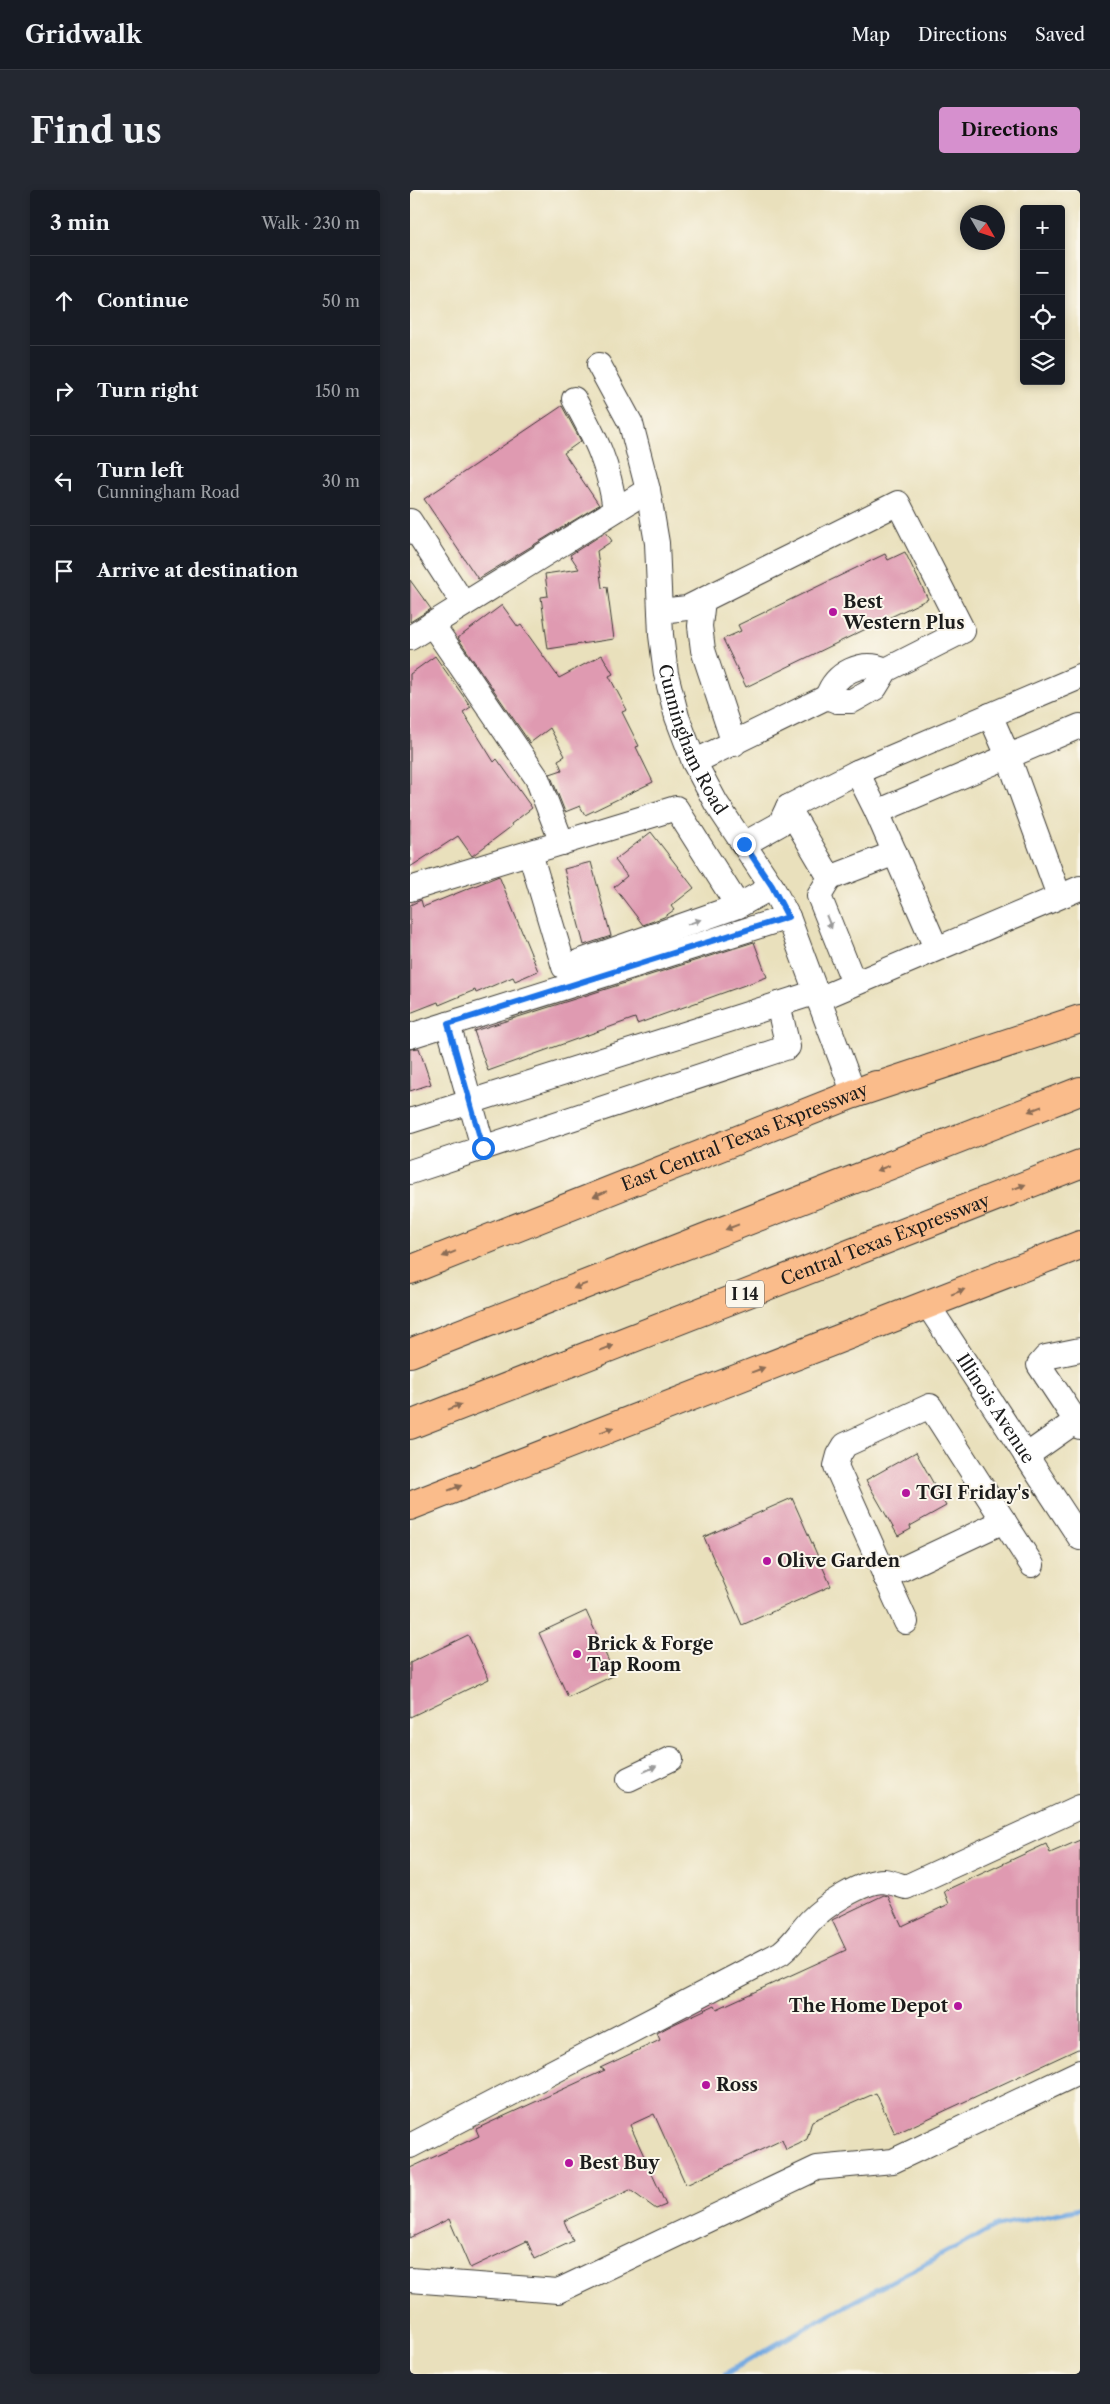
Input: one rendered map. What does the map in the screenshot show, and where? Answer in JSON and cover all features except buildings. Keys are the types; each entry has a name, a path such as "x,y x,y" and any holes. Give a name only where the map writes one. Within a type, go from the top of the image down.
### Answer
{"main road":[{"name":"East Central Texas Expressway","path":"410,1270 1080,1005"},
{"path":"854,1094 1080,1019"},
{"path":"410,1353 1080,1091"},
{"name":"Central Texas Expressway","path":"410,1425 1080,1164"},
{"path":"410,1506 1080,1245"}],"street":[{"name":"Cunningham Road","path":"599,365 631,424 648,490 657,543 660,611 666,674 677,717 694,762 716,803 772,886 788,917 854,1094"},
{"path":"574,399 603,454 610,478 615,510"},
{"path":"410,638 463,603 648,490"},
{"path":"660,611 687,608 898,503 963,631 886,670 877,666 862,665 839,677 831,685 827,697 694,762"},
{"path":"410,521 463,603"},
{"path":"703,600 700,626 703,650 734,744"},
{"path":"432,624 537,778 562,843"},
{"path":"744,844 780,824 788,807 856,772 1080,678"},
{"path":"410,1121 778,1004 818,995 854,983 1069,892 990,715"},
{"path":"877,812 1080,726"},
{"path":"856,772 877,812 936,948"},
{"path":"788,807 830,878"},
{"path":"410,890 676,808 738,906"},
{"path":"530,853 564,967 738,906 772,886"},
{"path":"854,983 819,896 830,878 895,853"},
{"path":"410,1036 788,917"},
{"path":"410,1172 788,1047 778,1004"},
{"path":"448,1024 483,1148"},
{"name":"Illinois Avenue","path":"927,1304 1080,1538"},
{"path":"1026,1456 1079,1422 1039,1365 1046,1357 1080,1350"},
{"path":"906,1622 836,1466 839,1455 845,1445 930,1406 1032,1565"},
{"path":"885,1577 1004,1521"},
{"path":"629,1779 671,1759"},
{"path":"410,2146 781,1953 795,1942 808,1923 822,1909 868,1884 884,1881 906,1887 1080,1807"},
{"path":"410,2280 558,2291 817,2168 893,2161 1080,2072"}],"waterway":[{"path":"725,2374 817,2321 996,2226 1080,2209"}],"place":[{"name":"Best Western Plus","path":"833,612"},
{"name":"TGI Friday's","path":"906,1493"},
{"name":"Olive Garden","path":"767,1561"},
{"name":"Brick & Forge Tap Room","path":"577,1654"},
{"name":"The Home Depot","path":"958,2006"},
{"name":"Ross","path":"706,2085"},
{"name":"Best Buy","path":"569,2163"}],"route":[{"path":"483,1148 448,1024 788,917 772,886 744,844"}]}
